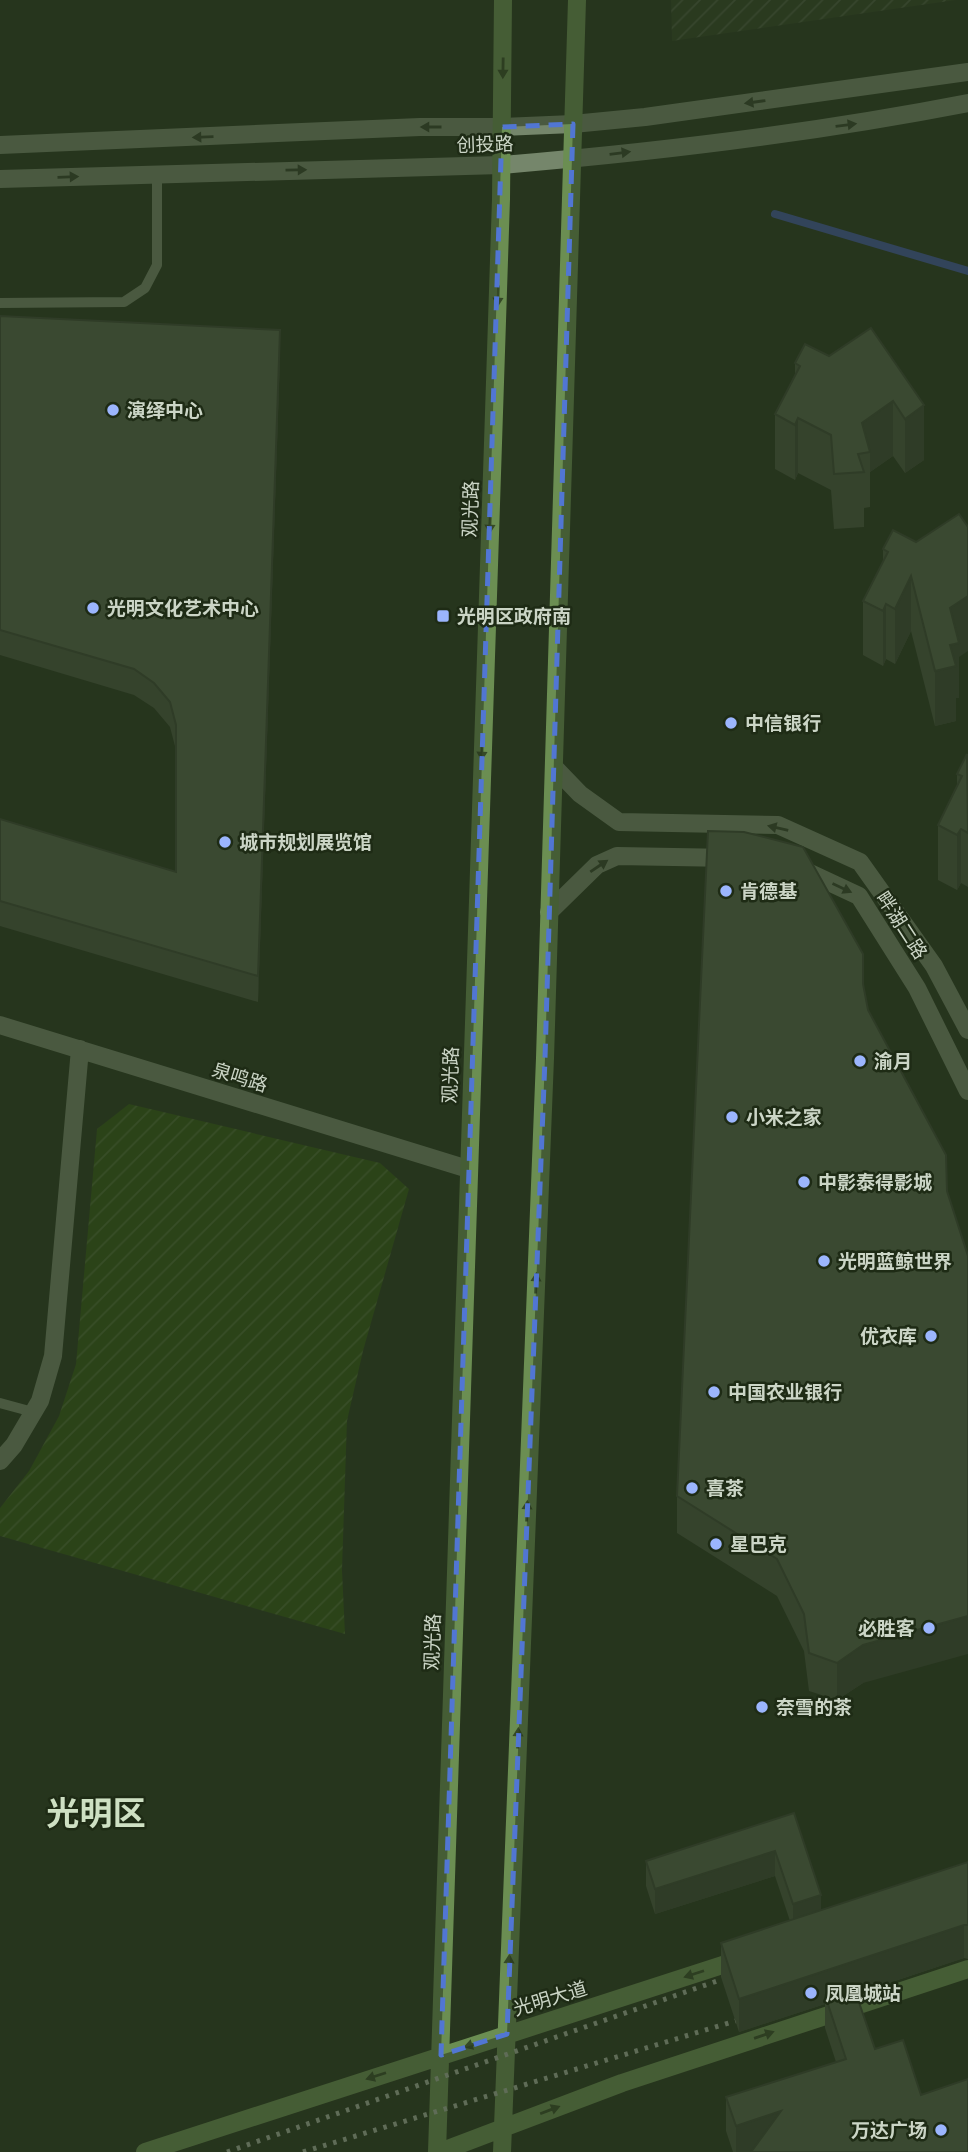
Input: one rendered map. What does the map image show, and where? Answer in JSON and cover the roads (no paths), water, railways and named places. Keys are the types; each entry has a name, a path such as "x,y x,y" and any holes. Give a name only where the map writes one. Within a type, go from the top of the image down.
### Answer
{"main road":[{"name":"观光路","path":"439,2152 501,165 503,0"},
{"path":"502,2152 549,912 577,0"},
{"name":"光明大道","path":"145,2152 756,1954"},
{"path":"439,2152 622,2083 968,1969"}],"street":[{"name":"创投路","path":"0,145 420,127 573,124 645,117 968,72"},
{"name":"创投路","path":"0,179 501,165 572,159 873,121 968,103"},
{"name":"畔湖二路","path":"554,767 580,794 618,822 778,825 860,862 934,966 968,1030"},
{"path":"549,912 597,865 617,856 750,858"},
{"name":"畔湖二路","path":"788,864 859,896 917,988 968,1091"},
{"name":"泉鸣路","path":"0,1025 468,1169"},
{"path":"0,1461 13,1446 40,1401 53,1356 80,1049"}],"lane":[{"path":"0,303 124,302 145,288 157,265 158,173"},
{"path":"0,1403 33,1412"}],"waterway":[{"path":"775,214 968,271"}],"railway":[{"path":"227,2152 740,1973"},
{"path":"303,2152 755,2015"}],"place":[{"name":"演绎中心","path":"113,410"},
{"name":"光明文化艺术中心","path":"93,608"},
{"name":"光明区政府南","path":"443,616"},
{"name":"中信银行","path":"731,723"},
{"name":"城市规划展览馆","path":"225,842"},
{"name":"肯德基","path":"726,891"},
{"name":"渝月","path":"860,1061"},
{"name":"小米之家","path":"732,1117"},
{"name":"中影泰得影城","path":"804,1182"},
{"name":"光明蓝鲸世界","path":"824,1261"},
{"name":"优衣库","path":"931,1336"},
{"name":"中国农业银行","path":"714,1392"},
{"name":"喜茶","path":"692,1488"},
{"name":"星巴克","path":"716,1544"},
{"name":"必胜客","path":"929,1628"},
{"name":"奈雪的茶","path":"762,1707"},
{"name":"凤凰城站","path":"811,1993"},
{"name":"万达广场","path":"941,2130"}],"district":[{"name":"光明区","path":"96,1813"}]}
